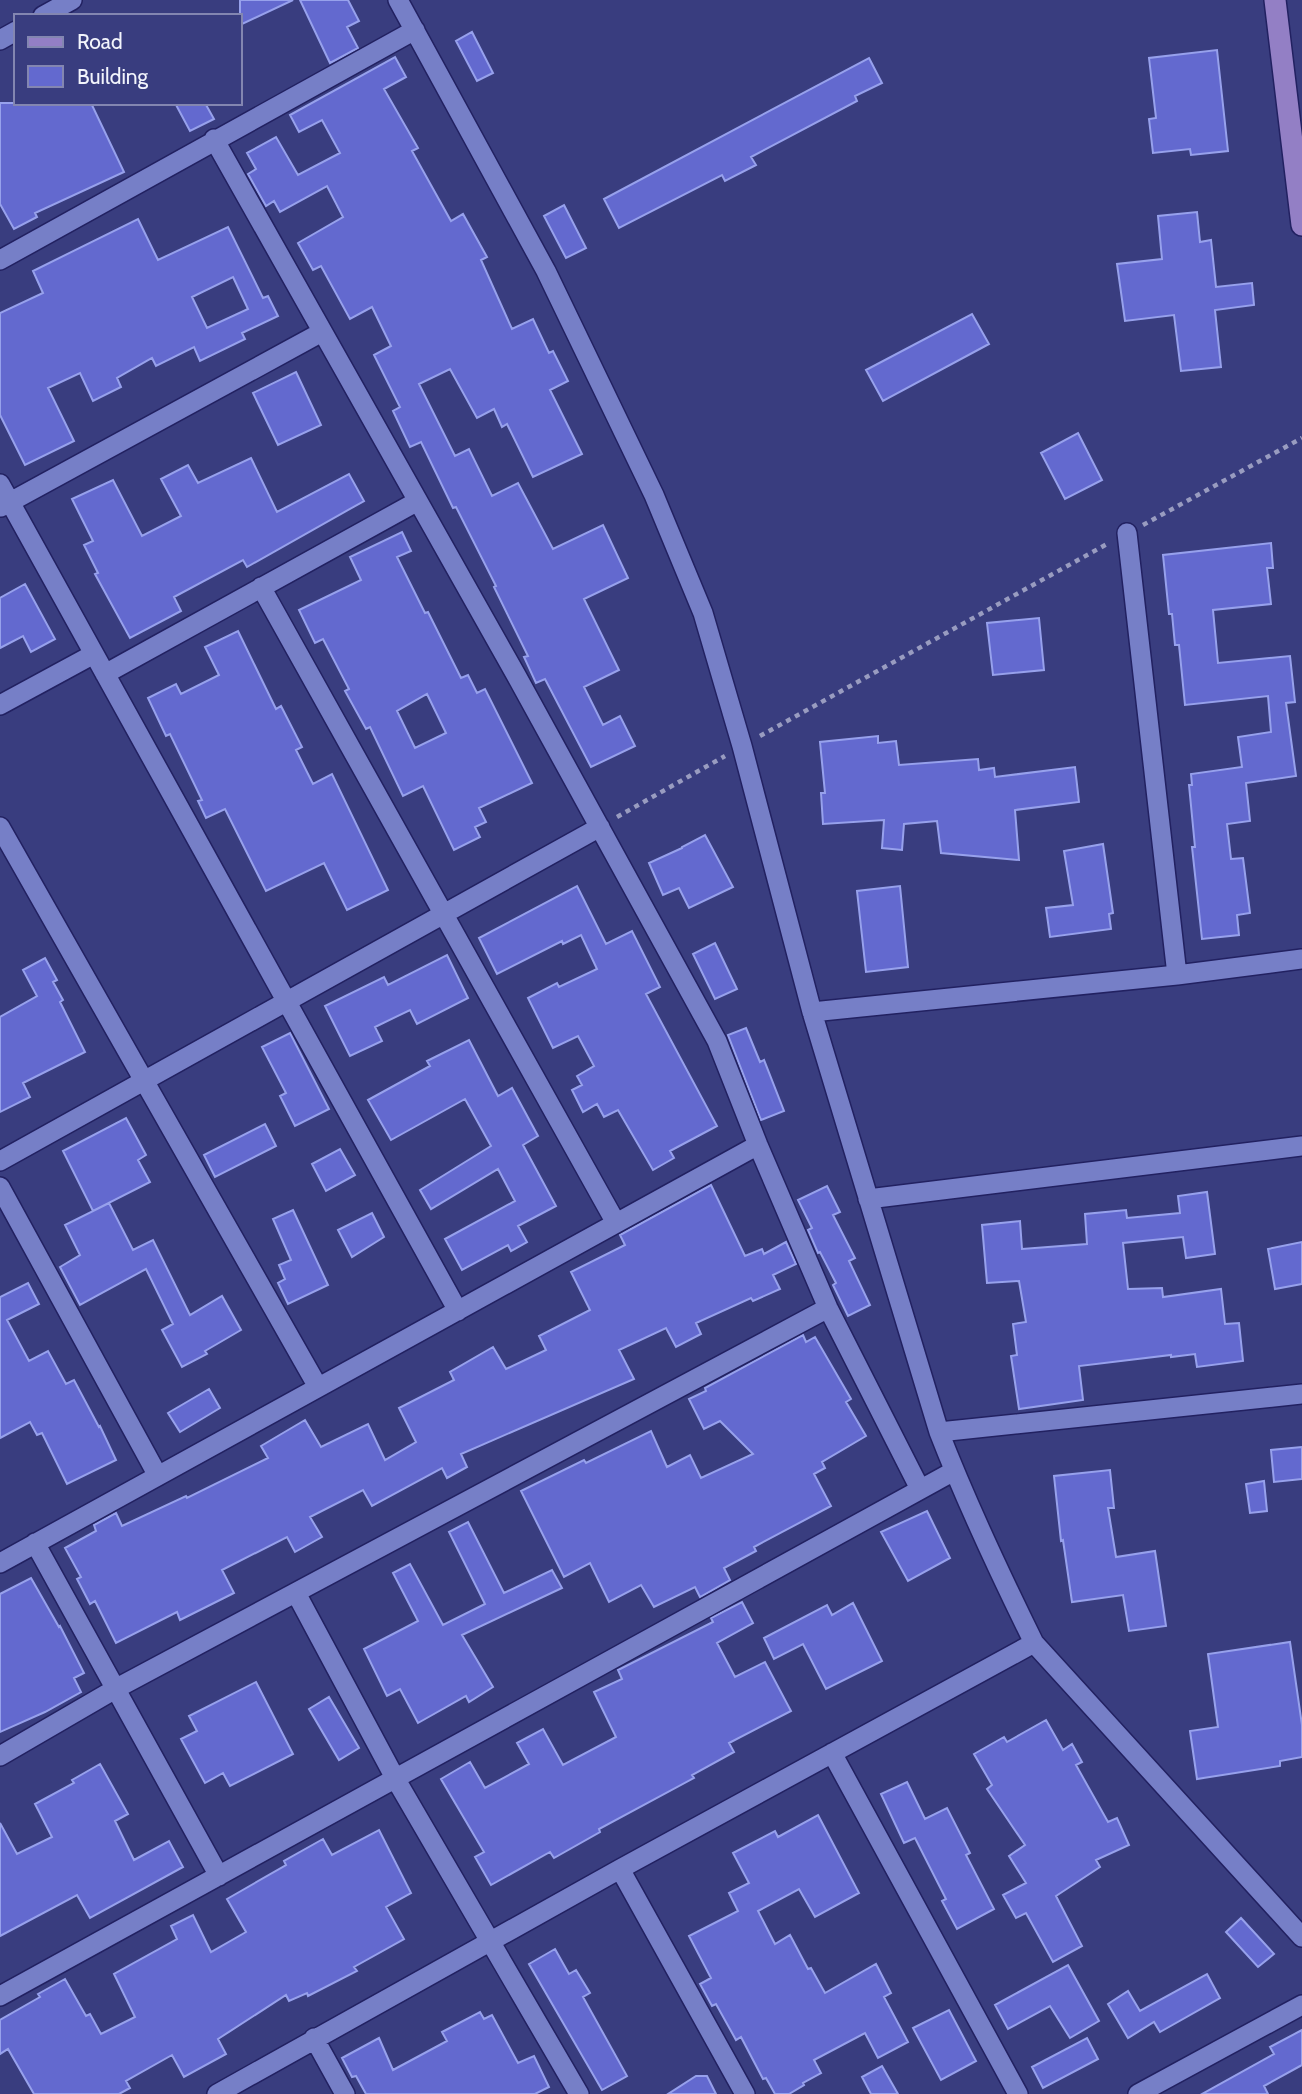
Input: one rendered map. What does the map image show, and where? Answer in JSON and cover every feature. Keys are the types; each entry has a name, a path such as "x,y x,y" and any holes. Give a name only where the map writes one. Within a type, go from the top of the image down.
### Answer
{"main road":[{"path":"1276,0 1302,225"}],"street":[{"path":"47,14 72,0"},
{"path":"398,0 546,271 654,495 703,613 742,746 812,1012 939,1432 954,1471 1034,1643 1302,1937"},
{"path":"0,260 415,30"},
{"path":"214,139 717,1041 828,1308 920,1489"},
{"path":"5,505 323,332"},
{"path":"0,484 5,505 94,654 458,1311"},
{"path":"105,674 418,501"},
{"path":"1126,533 1177,975"},
{"path":"261,587 616,1223"},
{"path":"0,705 94,654"},
{"path":"0,827 318,1387"},
{"path":"0,1161 600,827"},
{"path":"812,1012 1177,975 1302,959"},
{"path":"2,1558 35,1544 758,1145"},
{"path":"868,1199 1302,1146"},
{"path":"0,1187 158,1476"},
{"path":"0,1756 117,1688 828,1308"},
{"path":"939,1432 1302,1394"},
{"path":"0,1996 954,1471"},
{"path":"35,1544 219,1876"},
{"path":"296,1593 395,1778 579,2094"},
{"path":"216,2094 1034,1643"},
{"path":"832,1753 1018,2094"},
{"path":"620,1869 746,2094"},
{"path":"1138,2094 1302,2005"},
{"path":"314,2038 345,2094"}],"path":[{"path":"600,827 1126,533 1302,438"}],"building":[{"path":"240,0 293,0 242,24"},
{"path":"300,0 348,0 359,21 347,27 358,48 330,63"},
{"path":"472,32 493,73 477,81 456,41"},
{"path":"1217,50 1228,151 1191,155 1190,149 1153,153 1149,119 1156,118 1149,58"},
{"path":"395,57 406,77 384,89 418,148 412,151 451,221 463,214 487,257 481,260 512,329 533,319 549,353 553,351 568,381 550,390 582,454 533,477 507,424 502,427 494,409 477,418 450,369 419,384 455,456 469,449 492,496 518,483 553,549 603,525 628,578 584,599 619,670 584,687 603,725 620,716 635,746 591,767 545,679 536,683 524,657 528,656 494,587 496,586 456,507 453,508 421,442 410,447 393,411 400,407 374,355 391,346 372,307 350,319 321,266 313,270 298,243 343,217 327,186 280,212 274,201 266,206 248,174 256,169 247,153 276,137 298,175 340,153 322,120 299,132 290,115"},
{"path":"869,58 882,83 855,96 857,101 751,157 756,165 725,181 722,175 619,228 604,199"},
{"path":"0,103 92,105 124,172 35,213 37,217 14,229 0,204"},
{"path":"176,105 206,105 214,119 190,131"},
{"path":"564,205 586,248 566,258 544,216"},
{"path":"1197,212 1200,242 1211,240 1216,287 1252,283 1254,305 1215,310 1221,367 1181,371 1174,315 1125,321 1117,264 1162,259 1158,216"},
{"path":"138,219 158,260 228,227 263,298 268,296 278,316 242,333 245,339 200,361 194,347 156,366 152,358 117,378 121,387 93,401 80,373 48,388 74,441 25,465 0,415 0,313 43,293 33,271","holes":["233,277 248,309 207,328 192,297"]},
{"path":"972,314 989,344 883,401 866,370"},
{"path":"296,372 321,425 278,445 253,393"},
{"path":"1078,433 1102,480 1065,499 1041,453"},
{"path":"251,458 277,512 349,474 364,501 247,567 243,560 174,597 181,611 130,638 95,574 98,573 84,545 93,541 72,499 113,480 142,536 181,516 161,479 188,465 198,483"},
{"path":"402,532 411,551 397,557 425,613 428,612 461,678 468,675 477,693 485,689 532,783 479,808 486,822 475,827 480,837 454,850 423,786 403,796 370,727 366,729 345,691 349,689 323,639 315,643 299,610 361,580 350,557","holes":["427,694 446,733 415,748 397,711"]},
{"path":"1271,543 1273,568 1267,568 1271,604 1213,610 1218,663 1290,656 1295,702 1286,703 1296,776 1246,783 1250,821 1227,824 1231,859 1243,858 1250,913 1237,915 1239,935 1202,939 1192,847 1195,847 1189,785 1192,785 1191,774 1242,767 1238,737 1271,732 1268,696 1185,705 1179,645 1175,645 1172,614 1169,614 1163,555"},
{"path":"25,584 55,639 31,652 23,636 0,648 0,598"},
{"path":"1039,618 1044,670 993,675 987,623"},
{"path":"238,631 276,709 281,706 302,747 296,750 313,784 332,774 388,890 347,910 324,863 266,891 225,809 206,818 198,801 202,800 170,734 166,736 148,698 176,684 181,694 219,675 205,647"},
{"path":"878,736 878,743 896,741 899,765 978,759 979,770 994,768 995,777 1075,767 1079,802 1015,810 1019,860 941,853 937,821 904,824 902,850 882,848 884,820 823,824 821,793 825,793 820,742"},
{"path":"705,835 733,887 689,908 679,888 663,895 649,863"},
{"path":"1103,844 1113,913 1109,914 1111,929 1050,937 1046,908 1073,905 1064,851"},
{"path":"577,886 606,944 632,931 660,987 646,994 717,1126 670,1151 674,1158 653,1170 618,1110 604,1117 597,1104 583,1112 572,1090 582,1085 577,1076 594,1066 578,1036 553,1048 528,998 557,983 559,987 597,969 581,935 563,944 562,941 497,974 479,938"},
{"path":"900,886 908,967 866,972 857,891"},
{"path":"715,943 737,989 715,999 693,954"},
{"path":"447,955 468,998 417,1024 410,1010 375,1027 382,1041 350,1056 325,1006 384,977 388,985"},
{"path":"45,958 57,980 53,982 63,1000 60,1002 85,1052 23,1083 30,1097 0,1112 0,1017 37,996 23,970"},
{"path":"746,1028 760,1062 764,1060 784,1111 761,1120 728,1035"},
{"path":"290,1033 329,1109 295,1126 280,1096 286,1093 262,1047"},
{"path":"469,1040 498,1096 512,1088 538,1136 523,1145 556,1206 518,1226 527,1242 511,1251 508,1245 462,1270 445,1239 515,1201 498,1169 431,1209 420,1190 491,1146 465,1099 391,1140 368,1100 430,1066 427,1061"},
{"path":"126,1118 146,1155 138,1160 150,1182 93,1211 63,1151"},
{"path":"265,1124 276,1146 215,1177 204,1155"},
{"path":"340,1149 355,1175 326,1191 312,1164"},
{"path":"711,1185 745,1256 762,1249 764,1254 786,1242 796,1264 773,1275 780,1289 753,1301 751,1298 696,1323 701,1334 676,1347 666,1328 619,1350 634,1379 461,1454 467,1467 447,1478 442,1468 372,1506 363,1490 310,1517 322,1537 295,1552 287,1537 222,1570 234,1593 180,1620 177,1612 116,1643 95,1601 90,1604 77,1579 81,1577 65,1548 96,1531 94,1525 116,1513 122,1526 268,1458 261,1446 305,1420 321,1447 368,1424 385,1460 416,1442 399,1408 454,1380 450,1372 493,1347 506,1369 546,1350 539,1336 590,1310 571,1272 625,1245 620,1235"},
{"path":"827,1186 840,1212 833,1215 855,1258 849,1261 870,1305 848,1316 833,1285 836,1283 808,1230 812,1228 798,1200"},
{"path":"1207,1192 1215,1254 1186,1258 1183,1237 1123,1243 1128,1289 1162,1288 1163,1297 1221,1289 1225,1324 1239,1323 1243,1361 1197,1367 1195,1354 1079,1366 1083,1400 1019,1409 1011,1356 1017,1355 1013,1324 1026,1322 1019,1281 987,1283 982,1225 1020,1221 1022,1249 1087,1244 1085,1214 1126,1210 1127,1218 1180,1213 1178,1196"},
{"path":"109,1203 133,1250 153,1240 190,1315 222,1296 241,1330 205,1351 207,1354 182,1367 162,1330 173,1324 146,1269 80,1305 60,1267 80,1255 65,1225"},
{"path":"293,1210 328,1285 288,1304 278,1283 285,1279 279,1265 291,1260 273,1219"},
{"path":"372,1213 384,1237 352,1257 338,1230"},
{"path":"1302,1242 1302,1284 1275,1289 1268,1249"},
{"path":"28,1283 39,1304 7,1320 29,1361 48,1351 66,1384 74,1380 116,1460 67,1484 42,1433 37,1435 30,1422 0,1438 0,1297"},
{"path":"803,1335 806,1342 815,1337 851,1399 846,1402 866,1436 822,1462 825,1468 814,1474 831,1506 754,1547 756,1551 724,1568 730,1580 700,1597 695,1587 654,1607 641,1585 609,1602 590,1563 564,1577 521,1491 651,1431 667,1467 690,1455 701,1478 753,1454 720,1421 704,1429 689,1399"},
{"path":"209,1389 220,1408 180,1432 168,1413"},
{"path":"1302,1447 1302,1479 1274,1482 1271,1450"},
{"path":"1110,1470 1114,1508 1108,1508 1116,1557 1155,1551 1166,1626 1129,1631 1123,1595 1072,1602 1063,1540 1061,1541 1054,1476"},
{"path":"1264,1481 1267,1511 1250,1513 1246,1484"},
{"path":"927,1511 950,1558 908,1581 881,1532"},
{"path":"468,1522 504,1593 552,1570 562,1588 462,1635 493,1687 469,1702 466,1696 418,1723 400,1689 387,1696 364,1649 418,1621 393,1573 410,1564 443,1625 485,1604 449,1532"},
{"path":"31,1578 84,1673 74,1678 81,1692 0,1732 0,1594"},
{"path":"742,1602 753,1623 717,1643 735,1677 765,1662 791,1711 729,1743 734,1752 692,1775 694,1778 599,1829 600,1832 554,1858 550,1852 491,1885 475,1857 484,1852 441,1779 470,1762 485,1788 529,1764 517,1743 543,1729 563,1765 616,1737 594,1692 622,1679 618,1670 713,1622 711,1618"},
{"path":"853,1603 882,1661 826,1689 803,1644 774,1659 764,1638 827,1605 832,1615"},
{"path":"1290,1642 1302,1725 1302,1757 1280,1761 1280,1766 1197,1779 1190,1731 1218,1727 1208,1654"},
{"path":"256,1682 293,1754 230,1786 223,1773 205,1783 181,1739 197,1731 189,1716"},
{"path":"329,1697 359,1748 339,1760 309,1709"},
{"path":"1046,1720 1063,1750 1072,1744 1082,1762 1076,1765 1108,1822 1117,1818 1129,1845 1096,1860 1100,1867 1056,1896 1082,1946 1053,1962 1026,1913 1016,1918 1003,1895 1026,1883 1009,1856 1025,1845 987,1789 992,1785 974,1754 1004,1737 1007,1742"},
{"path":"100,1764 128,1814 115,1821 134,1860 169,1841 183,1867 90,1918 77,1895 0,1936 0,1823 17,1854 52,1837 35,1804 74,1783 72,1780"},
{"path":"907,1782 925,1819 947,1808 970,1853 966,1855 994,1909 957,1929 942,1901 946,1899 915,1838 904,1843 881,1794"},
{"path":"818,1815 859,1893 815,1917 799,1889 758,1911 775,1944 790,1935 808,1969 811,1968 825,1993 876,1964 891,1993 884,1997 908,2042 878,2058 865,2033 814,2060 821,2073 803,2083 804,2085 789,2094 775,2094 766,2078 763,2079 741,2037 736,2040 716,2004 712,2006 700,1984 711,1978 689,1936 738,1911 729,1893 749,1883 733,1853 775,1831 778,1837"},
{"path":"379,1830 411,1893 386,1907 404,1939 354,1967 357,1971 308,1996 307,1993 289,2001 286,1995 218,2039 226,2054 184,2077 172,2055 126,2081 130,2088 119,2094 34,2094 8,2049 0,2054 0,2020 65,1979 86,2016 90,2014 101,2034 135,2017 114,1974 177,1939 171,1926 193,1915 211,1952 246,1932 227,1899 286,1865 284,1861 323,1839 332,1855"},
{"path":"1241,1918 1274,1954 1258,1967 1226,1932"},
{"path":"555,1949 569,1974 576,1970 590,1993 583,1997 627,2076 602,2090 529,1964"},
{"path":"1068,1965 1099,2021 1070,2038 1050,2006 1008,2029 995,2005"},
{"path":"1207,1974 1220,1998 1160,2032 1154,2022 1128,2038 1108,2004 1128,1991 1140,2011"},
{"path":"949,2010 976,2061 941,2080 913,2028"},
{"path":"480,2012 484,2019 492,2015 518,2063 534,2056 549,2087 535,2094 366,2094 356,2076 352,2077 342,2058 379,2038 393,2070 447,2041 442,2032"},
{"path":"1302,2030 1302,2065 1264,2086 1268,2094 1202,2094 1274,2054 1270,2047"},
{"path":"1087,2038 1098,2059 1043,2088 1032,2067"},
{"path":"882,2066 898,2094 871,2094 862,2077"},
{"path":"696,2076 707,2076 716,2094 668,2094"}]}
